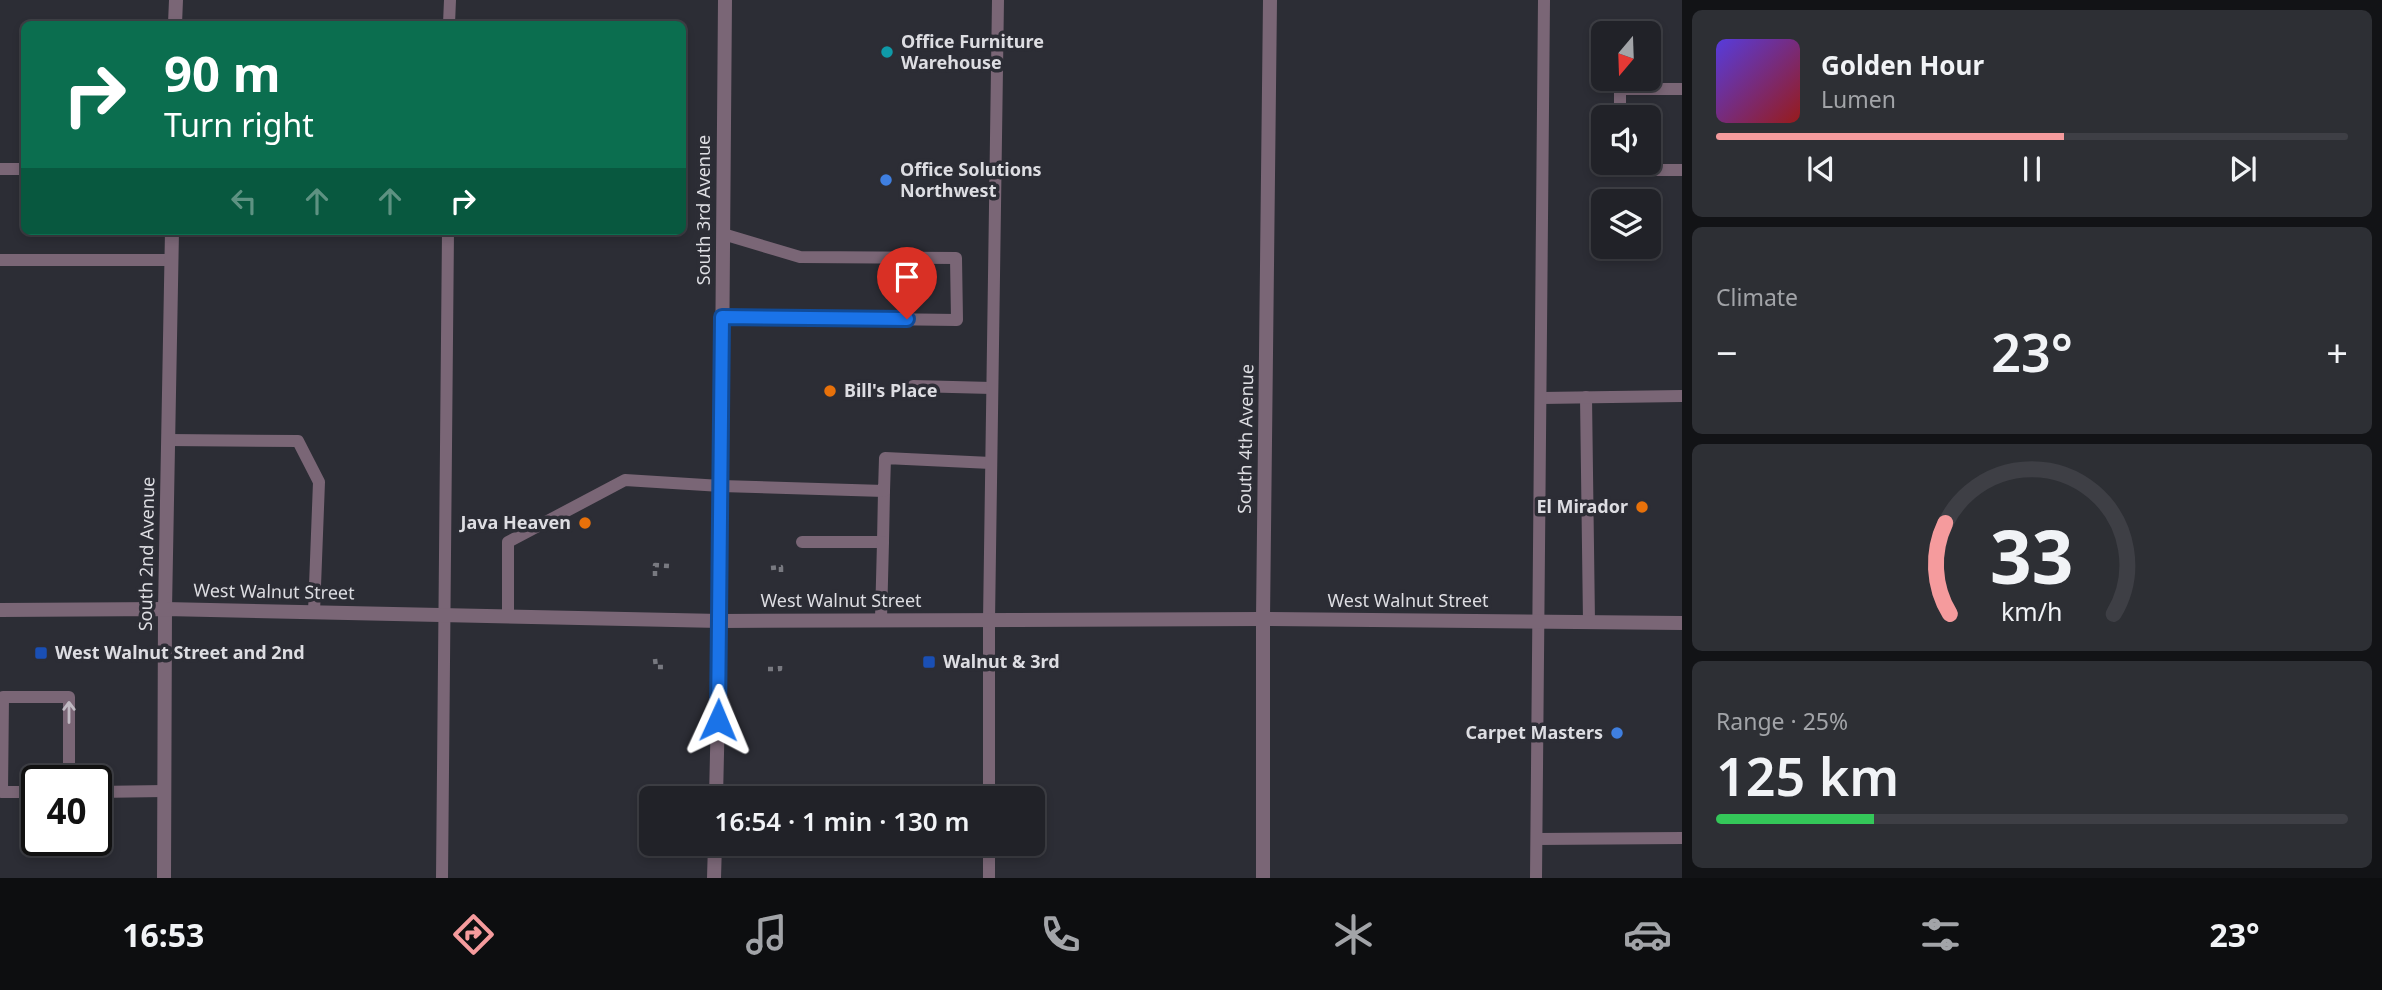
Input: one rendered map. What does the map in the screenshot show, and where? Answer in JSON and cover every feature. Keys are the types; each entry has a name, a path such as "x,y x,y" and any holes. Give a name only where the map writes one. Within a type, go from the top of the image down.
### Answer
{"street":[{"path":"175,21 176,0"},
{"name":"South 3rd Avenue","path":"716,786 720,621 724,0"},
{"name":"South 4th Avenue","path":"1263,878 1270,0"},
{"name":"South 2nd Avenue","path":"164,878 165,609 172,235"},
{"name":"West Walnut Street","path":"0,610 165,609 720,621 1263,619 1682,623"},
{"path":"714,878 715,856"}],"lane":[{"path":"450,0 450,21"},
{"path":"989,786 998,0"},
{"path":"1536,878 1544,0"},
{"path":"1620,105 1620,89 1682,89"},
{"path":"0,169 21,169"},
{"path":"1661,170 1682,170"},
{"path":"722,317 957,320 956,258 800,257 723,234"},
{"path":"442,878 448,235"},
{"path":"0,260 171,260"},
{"path":"913,386 992,388"},
{"path":"1541,398 1682,396"},
{"path":"1586,397 1589,622"},
{"path":"168,440 298,441 319,482 314,612"},
{"path":"881,620 885,458 991,463"},
{"path":"508,617 508,542 625,480 884,491"},
{"path":"802,541 883,542"},
{"path":"21,792 2,792 3,697 69,697 69,765"},
{"path":"112,792 164,791"},
{"path":"1537,839 1682,838"},
{"path":"989,856 989,878"}],"path":[{"path":"655,576 654,565 669,566"},
{"path":"771,568 781,567 781,576"},
{"path":"655,659 656,667 667,667"},
{"path":"768,669 780,669 780,662"}],"place":[{"name":"Office Furniture Warehouse","path":"887,52"},
{"name":"Office Solutions Northwest","path":"886,180"},
{"name":"Bill's Place","path":"830,391"},
{"name":"El Mirador","path":"1642,507"},
{"name":"Java Heaven","path":"585,523"},
{"name":"West Walnut Street and 2nd","path":"41,653"},
{"name":"Walnut & 3rd","path":"929,662"},
{"name":"Carpet Masters","path":"1617,733"}],"route":[{"path":"718,720 722,317 907,319"}]}
